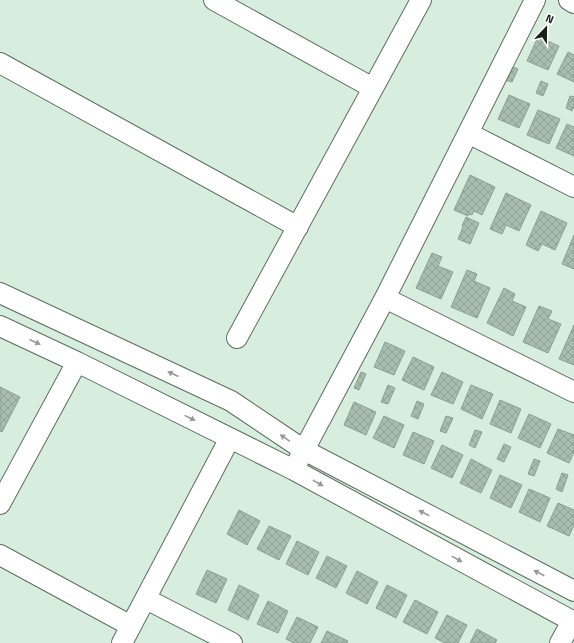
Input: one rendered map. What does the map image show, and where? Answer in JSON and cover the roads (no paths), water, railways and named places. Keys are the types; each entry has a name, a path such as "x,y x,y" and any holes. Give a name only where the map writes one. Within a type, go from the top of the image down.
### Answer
{"street":[{"path":"214,0 373,88"},
{"path":"237,338 421,0"},
{"path":"294,470 385,298 534,0"},
{"path":"569,0 574,3"},
{"path":"0,63 298,227"},
{"path":"468,134 574,187"},
{"path":"0,293 231,401 304,450 574,591"},
{"path":"385,298 574,392"},
{"path":"0,326 77,362 294,470 573,622 560,643"},
{"path":"0,504 77,362"},
{"path":"0,555 127,635 230,438"},
{"path":"146,599 232,643"}]}
